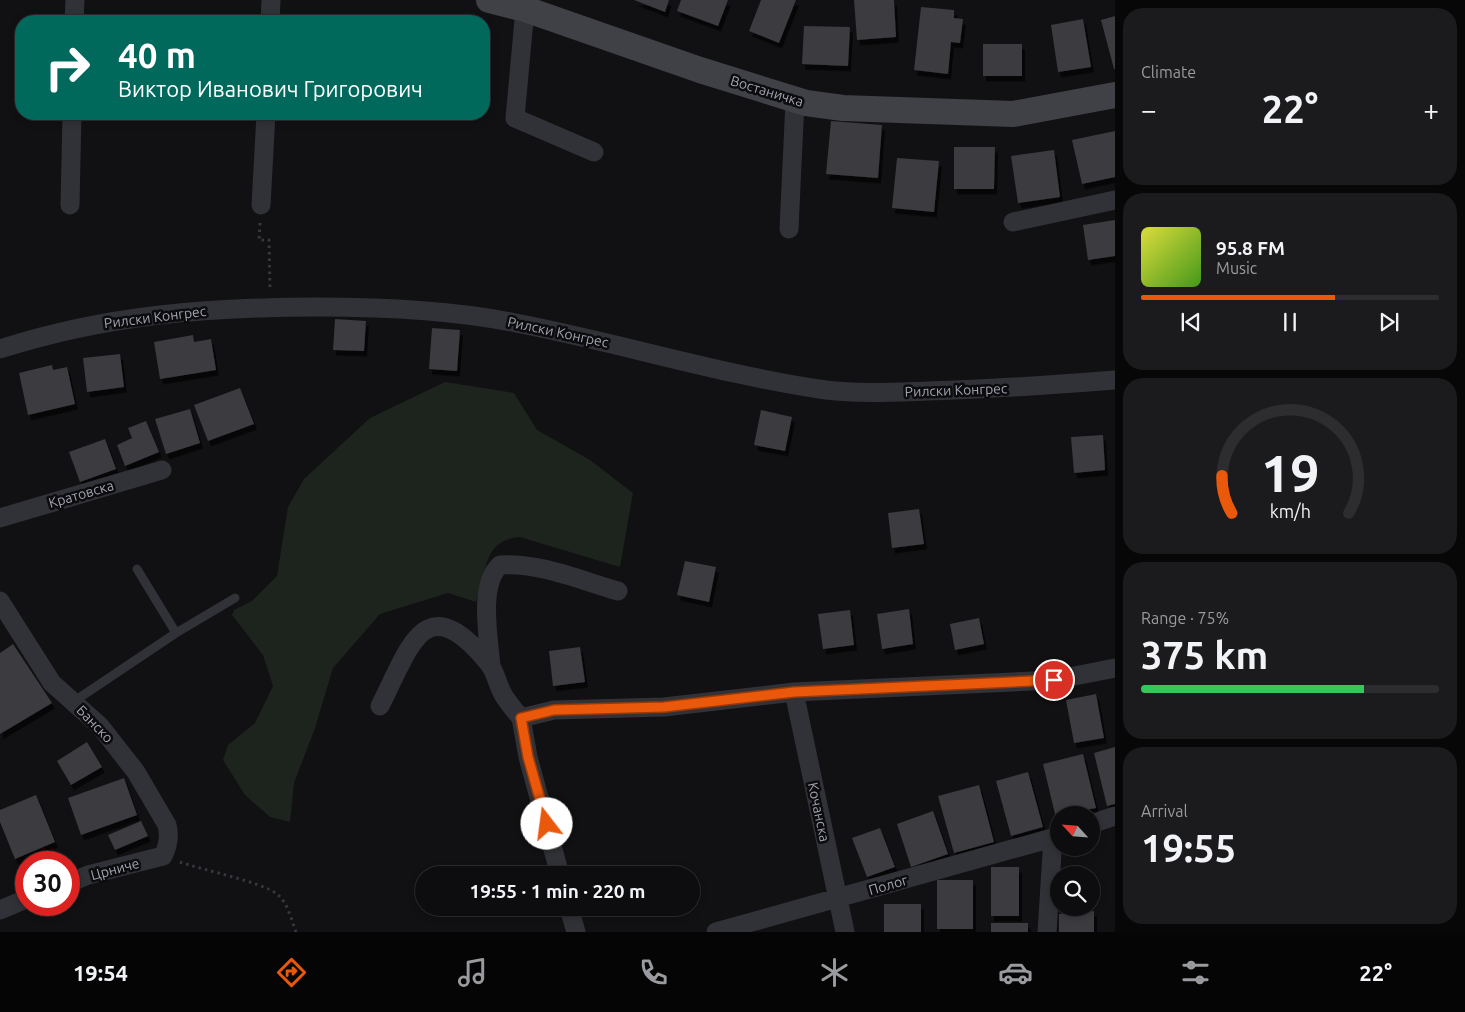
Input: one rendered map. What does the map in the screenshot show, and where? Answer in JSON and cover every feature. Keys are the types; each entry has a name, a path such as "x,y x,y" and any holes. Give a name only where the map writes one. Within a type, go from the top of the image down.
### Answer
{"street":[{"path":"74,15 75,0"},
{"path":"270,15 271,0"},
{"name":"Востаничка","path":"489,0 525,9 794,101 843,108 1013,114 1115,95"},
{"path":"525,9 515,118 594,152"},
{"path":"789,229 794,101"},
{"path":"70,206 72,120"},
{"path":"261,205 266,120"},
{"path":"1013,222 1115,200"},
{"name":"Рилски Конгрес","path":"0,349 120,319 194,310 270,307 368,307 465,314 514,322 669,358 828,390 877,393 995,389 1115,380"},
{"name":"Кратовска","path":"0,518 162,470"},
{"path":"558,866 528,757 521,718 504,697 491,667 486,611 493,572 500,565 516,565 547,571 618,591"},
{"name":"Банско","path":"0,601 52,683 100,726 136,772 167,825 169,833 167,849 162,856"},
{"path":"380,706 414,640 422,632 434,626 443,626 455,631 491,667"},
{"path":"521,718 554,710 664,707 794,692 1054,680 1115,668"},
{"name":"Кочанска","path":"794,692 845,932"},
{"path":"1100,821 1115,816"},
{"name":"Полог","path":"716,932 1050,839"},
{"name":"Црниче","path":"80,878 162,856"},
{"path":"1047,932 1054,856"},
{"path":"0,910 15,904"},
{"path":"571,916 576,932"}],"lane":[{"path":"137,569 176,633"},
{"path":"73,702 176,633 235,598"}],"path":[{"path":"261,205 259,240 269,240 270,307"},
{"path":"162,856 205,871 262,886 276,893 285,903 296,932"}],"shaded area":[{"path":"445,382 514,393 537,430 590,460 633,493 620,567 520,537 507,539 498,544 492,551 476,602 448,593 380,614 333,668 315,728 294,783 290,822 270,817 245,795 223,760 228,745 255,723 273,686 263,655 232,615 234,610 252,601 277,576 288,507 304,479 370,418"}],"building":[{"path":"634,0 669,0 665,12"},
{"path":"681,0 728,0 718,26 677,11"},
{"path":"761,0 796,0 779,43 749,31"},
{"path":"854,0 894,0 896,37 857,40"},
{"path":"921,7 954,10 954,18 963,19 960,43 951,42 948,74 914,70"},
{"path":"1115,16 1115,69 1114,69 1101,20"},
{"path":"1083,19 1091,67 1058,72 1051,25"},
{"path":"804,26 850,27 848,66 802,64"},
{"path":"983,44 1022,44 1022,76 983,76"},
{"path":"831,121 882,125 878,178 826,174"},
{"path":"1115,131 1115,177 1082,184 1072,140"},
{"path":"954,147 995,147 994,189 954,189"},
{"path":"1054,150 1060,197 1018,203 1011,156"},
{"path":"897,158 939,161 934,212 892,208"},
{"path":"1115,220 1115,256 1088,260 1083,225"},
{"path":"335,319 366,321 364,351 333,350"},
{"path":"432,328 460,330 457,371 429,369"},
{"path":"193,335 194,342 211,339 216,370 160,379 154,342"},
{"path":"120,354 124,387 87,392 83,358"},
{"path":"52,365 53,370 67,367 75,404 28,415 19,373"},
{"path":"240,388 254,424 208,441 194,405"},
{"path":"190,409 200,443 166,454 155,419"},
{"path":"761,410 792,417 785,451 754,445"},
{"path":"146,421 159,452 125,466 117,445 132,438 128,428"},
{"path":"1103,435 1105,470 1074,473 1071,437"},
{"path":"105,439 116,469 80,482 69,452"},
{"path":"919,509 924,544 892,548 888,513"},
{"path":"685,561 716,567 709,602 677,595"},
{"path":"909,609 913,644 882,649 877,614"},
{"path":"850,610 854,645 823,649 818,614"},
{"path":"979,618 984,644 955,650 950,624"},
{"path":"13,644 52,703 0,734 0,653"},
{"path":"580,647 585,682 553,686 549,651"},
{"path":"1096,694 1104,738 1074,743 1066,700"},
{"path":"87,742 102,767 71,785 57,761"},
{"path":"1115,747 1115,804 1107,806 1094,753"},
{"path":"1083,754 1096,806 1053,806 1043,764"},
{"path":"1028,772 1043,827 1011,836 996,781"},
{"path":"124,778 137,815 81,835 68,798"},
{"path":"979,785 994,842 954,853 938,796"},
{"path":"36,795 55,842 34,851 15,851 15,859 0,822 0,810"},
{"path":"933,811 948,854 911,867 897,824"},
{"path":"141,821 148,836 115,850 108,835"},
{"path":"880,828 895,867 867,877 852,838"},
{"path":"991,867 1019,867 1019,916 991,916"},
{"path":"937,880 973,880 973,929 937,929"},
{"path":"884,904 921,904 921,932 884,932"},
{"path":"1059,916 1094,916 1094,932 1059,932"},
{"path":"991,923 1028,923 1028,932 991,932"}],"route":[{"path":"547,824 528,757 521,718 554,710 664,707 794,692 1054,680"}]}
